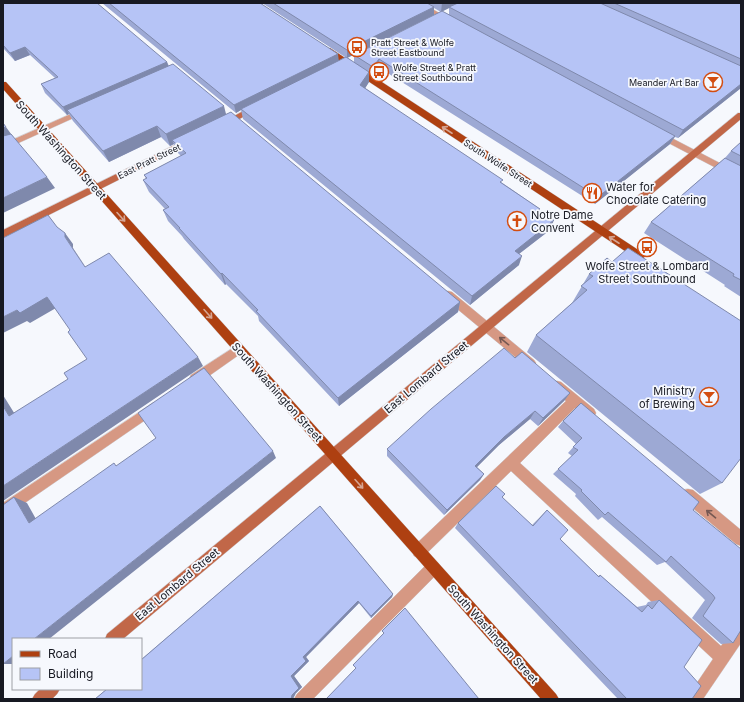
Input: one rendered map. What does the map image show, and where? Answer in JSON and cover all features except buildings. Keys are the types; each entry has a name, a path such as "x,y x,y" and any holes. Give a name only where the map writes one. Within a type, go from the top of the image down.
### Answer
{"main road":[{"name":"South Wolfe Street","path":"317,44 350,62 644,259"},
{"path":"337,68 350,62"},
{"name":"South Washington Street","path":"3,84 433,568 552,699"},
{"path":"215,129 238,121 263,105"},
{"name":"East Lombard Street","path":"113,638 741,115"},
{"name":"East Pratt Street","path":"3,234 194,139"},
{"path":"40,699 51,690"}],"lane":[{"path":"417,3 455,24"},
{"path":"3,147 92,109"},
{"path":"224,109 238,121"},
{"path":"652,130 741,178"},
{"path":"437,287 540,371"},
{"path":"185,386 239,349"},
{"path":"551,380 599,420"},
{"path":"3,511 166,400"},
{"path":"419,551 575,400"},
{"path":"511,463 722,657"},
{"path":"682,489 741,539"},
{"path":"302,699 433,568"},
{"path":"694,699 741,630"}],"place":[{"name":"Pratt Street & Wolfe Street Eastbound","path":"357,47"},
{"name":"Wolfe Street & Pratt Street Southbound","path":"379,72"},
{"name":"Meander Art Bar","path":"713,82"},
{"name":"Water for Chocolate Catering","path":"592,193"},
{"name":"Notre Dame Convent","path":"517,221"},
{"name":"Wolfe Street & Lombard Street Southbound","path":"647,247"},
{"name":"Ministry of Brewing","path":"709,397"}]}
